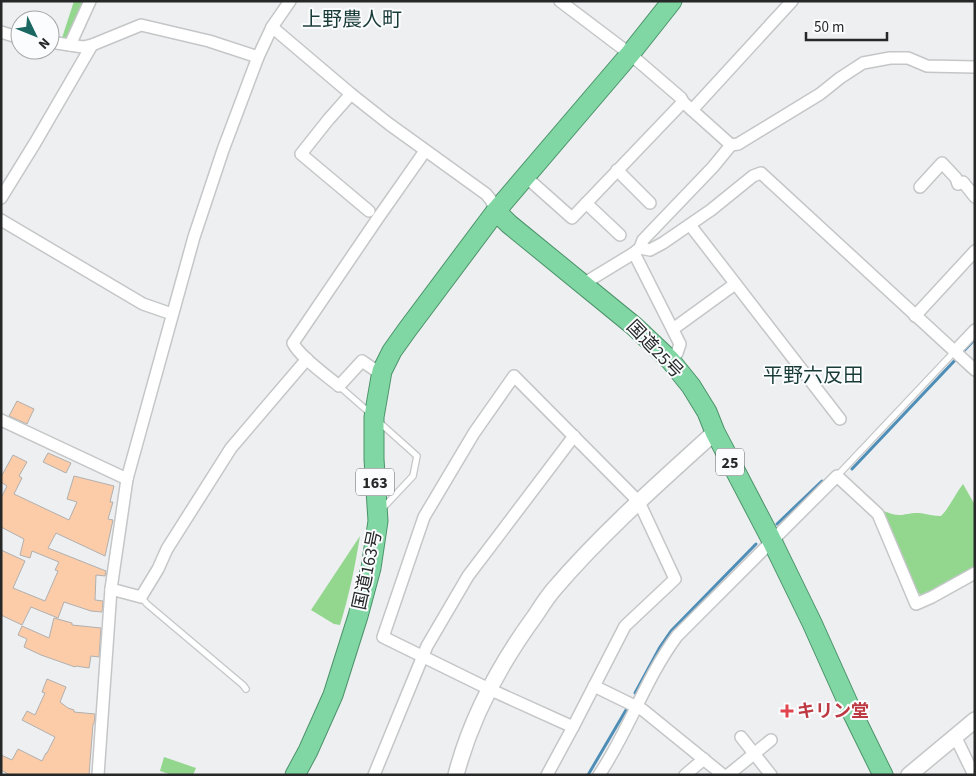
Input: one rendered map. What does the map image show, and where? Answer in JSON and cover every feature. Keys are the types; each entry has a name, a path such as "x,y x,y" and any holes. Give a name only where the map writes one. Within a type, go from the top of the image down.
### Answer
{"highway":[{"path":"496,211 630,54 672,1"},
{"name":"国道25号","path":"496,211 509,224 634,326 670,360 691,386 707,412 714,432 772,541 883,775"},
{"name":"国道163号","path":"295,775 333,695 371,568 378,521 374,459 374,417 382,371 392,351 496,211"}],"street":[{"path":"70,45 90,1"},
{"path":"98,775 111,589 127,479 194,238 223,150 258,57 272,27 290,1"},
{"path":"560,1 630,54 731,145"},
{"path":"692,110 792,1"},
{"path":"60,44 83,47 92,45 141,25 209,41 258,57"},
{"path":"272,27 351,94 425,151 486,194 496,211"},
{"path":"1,198 92,45"},
{"path":"637,251 643,240 713,167 731,145 738,144 820,94 862,64 890,58 908,58 927,66 975,67"},
{"path":"351,94 301,154 369,211"},
{"path":"526,177 572,218 683,102"},
{"path":"382,371 375,370 362,362 339,386 307,359 293,343 425,151"},
{"path":"920,187 942,163 956,178 958,184 963,182 975,197"},
{"path":"617,170 650,203"},
{"path":"583,284 637,251 650,250 663,243 711,210 753,176 761,173 975,370"},
{"path":"586,203 620,235"},
{"path":"1,220 144,304 172,314"},
{"path":"690,225 840,419"},
{"path":"915,316 975,250"},
{"path":"637,251 680,344 677,353 670,360"},
{"path":"673,329 735,284"},
{"path":"958,354 975,330"},
{"path":"111,589 141,598 167,550 231,448 307,359"},
{"path":"547,775 625,626 675,579 639,502 514,376 474,433 424,517 383,637 572,727"},
{"path":"2,424 127,479"},
{"path":"456,775 470,731 489,688 510,651 553,590 598,542 714,432"},
{"path":"374,775 427,646 468,576 574,436"},
{"path":"598,775 610,758 665,653 677,636 837,476 878,514 916,604 975,573"},
{"path":"594,686 643,710 723,775"},
{"path":"908,775 975,720"},
{"path":"955,736 974,775"},
{"path":"741,737 771,775"},
{"path":"728,775 771,740"},
{"path":"685,775 704,759"}],"lane":[{"path":"837,476 958,354"},
{"path":"339,386 416,456 413,476 377,514"},
{"path":"141,598 246,689"}],"green space":[{"path":"74,1 84,1 68,38 61,41"},
{"path":"963,484 975,505 975,566 922,595 916,592 884,511 895,515 920,513 941,516"},
{"path":"360,536 352,581 340,625 334,624 311,610"},
{"path":"164,757 196,768 193,775 172,775 160,771"}],"building":[{"path":"17,401 34,409 27,424 9,416"},
{"path":"48,453 71,463 66,473 43,462"},
{"path":"13,455 27,462 19,476 22,478 14,494 69,520 77,502 67,499 74,476 114,486 110,502 113,502 108,519 113,520 105,556 56,533 48,548 106,571 105,576 96,575 95,600 103,601 102,612 91,611 64,602 58,618 31,607 22,625 1,615 1,550 25,561 13,588 45,601 58,571 55,570 59,562 32,551 30,558 20,555 24,539 1,527 1,498 7,486 1,482 1,477"},
{"path":"54,618 72,623 72,625 101,628 99,657 91,656 89,668 75,667 24,647 27,639 18,635 22,626 49,638"},
{"path":"47,679 66,687 60,702 68,708 74,710 74,712 95,714 89,775 10,775 1,770 1,755 12,760 18,749 42,761 47,753 55,737 22,720 27,711 35,715 45,693 42,692"}],"waterway":[{"path":"852,469 975,339"},
{"path":"777,524 822,481"},
{"path":"635,693 671,631 756,544"},
{"path":"588,775 626,710"}],"place":[{"name":"キリン堂","path":"787,711"}],"district":[{"name":"上野農人町","path":"352,19"},
{"name":"平野六反田","path":"813,375"}]}
